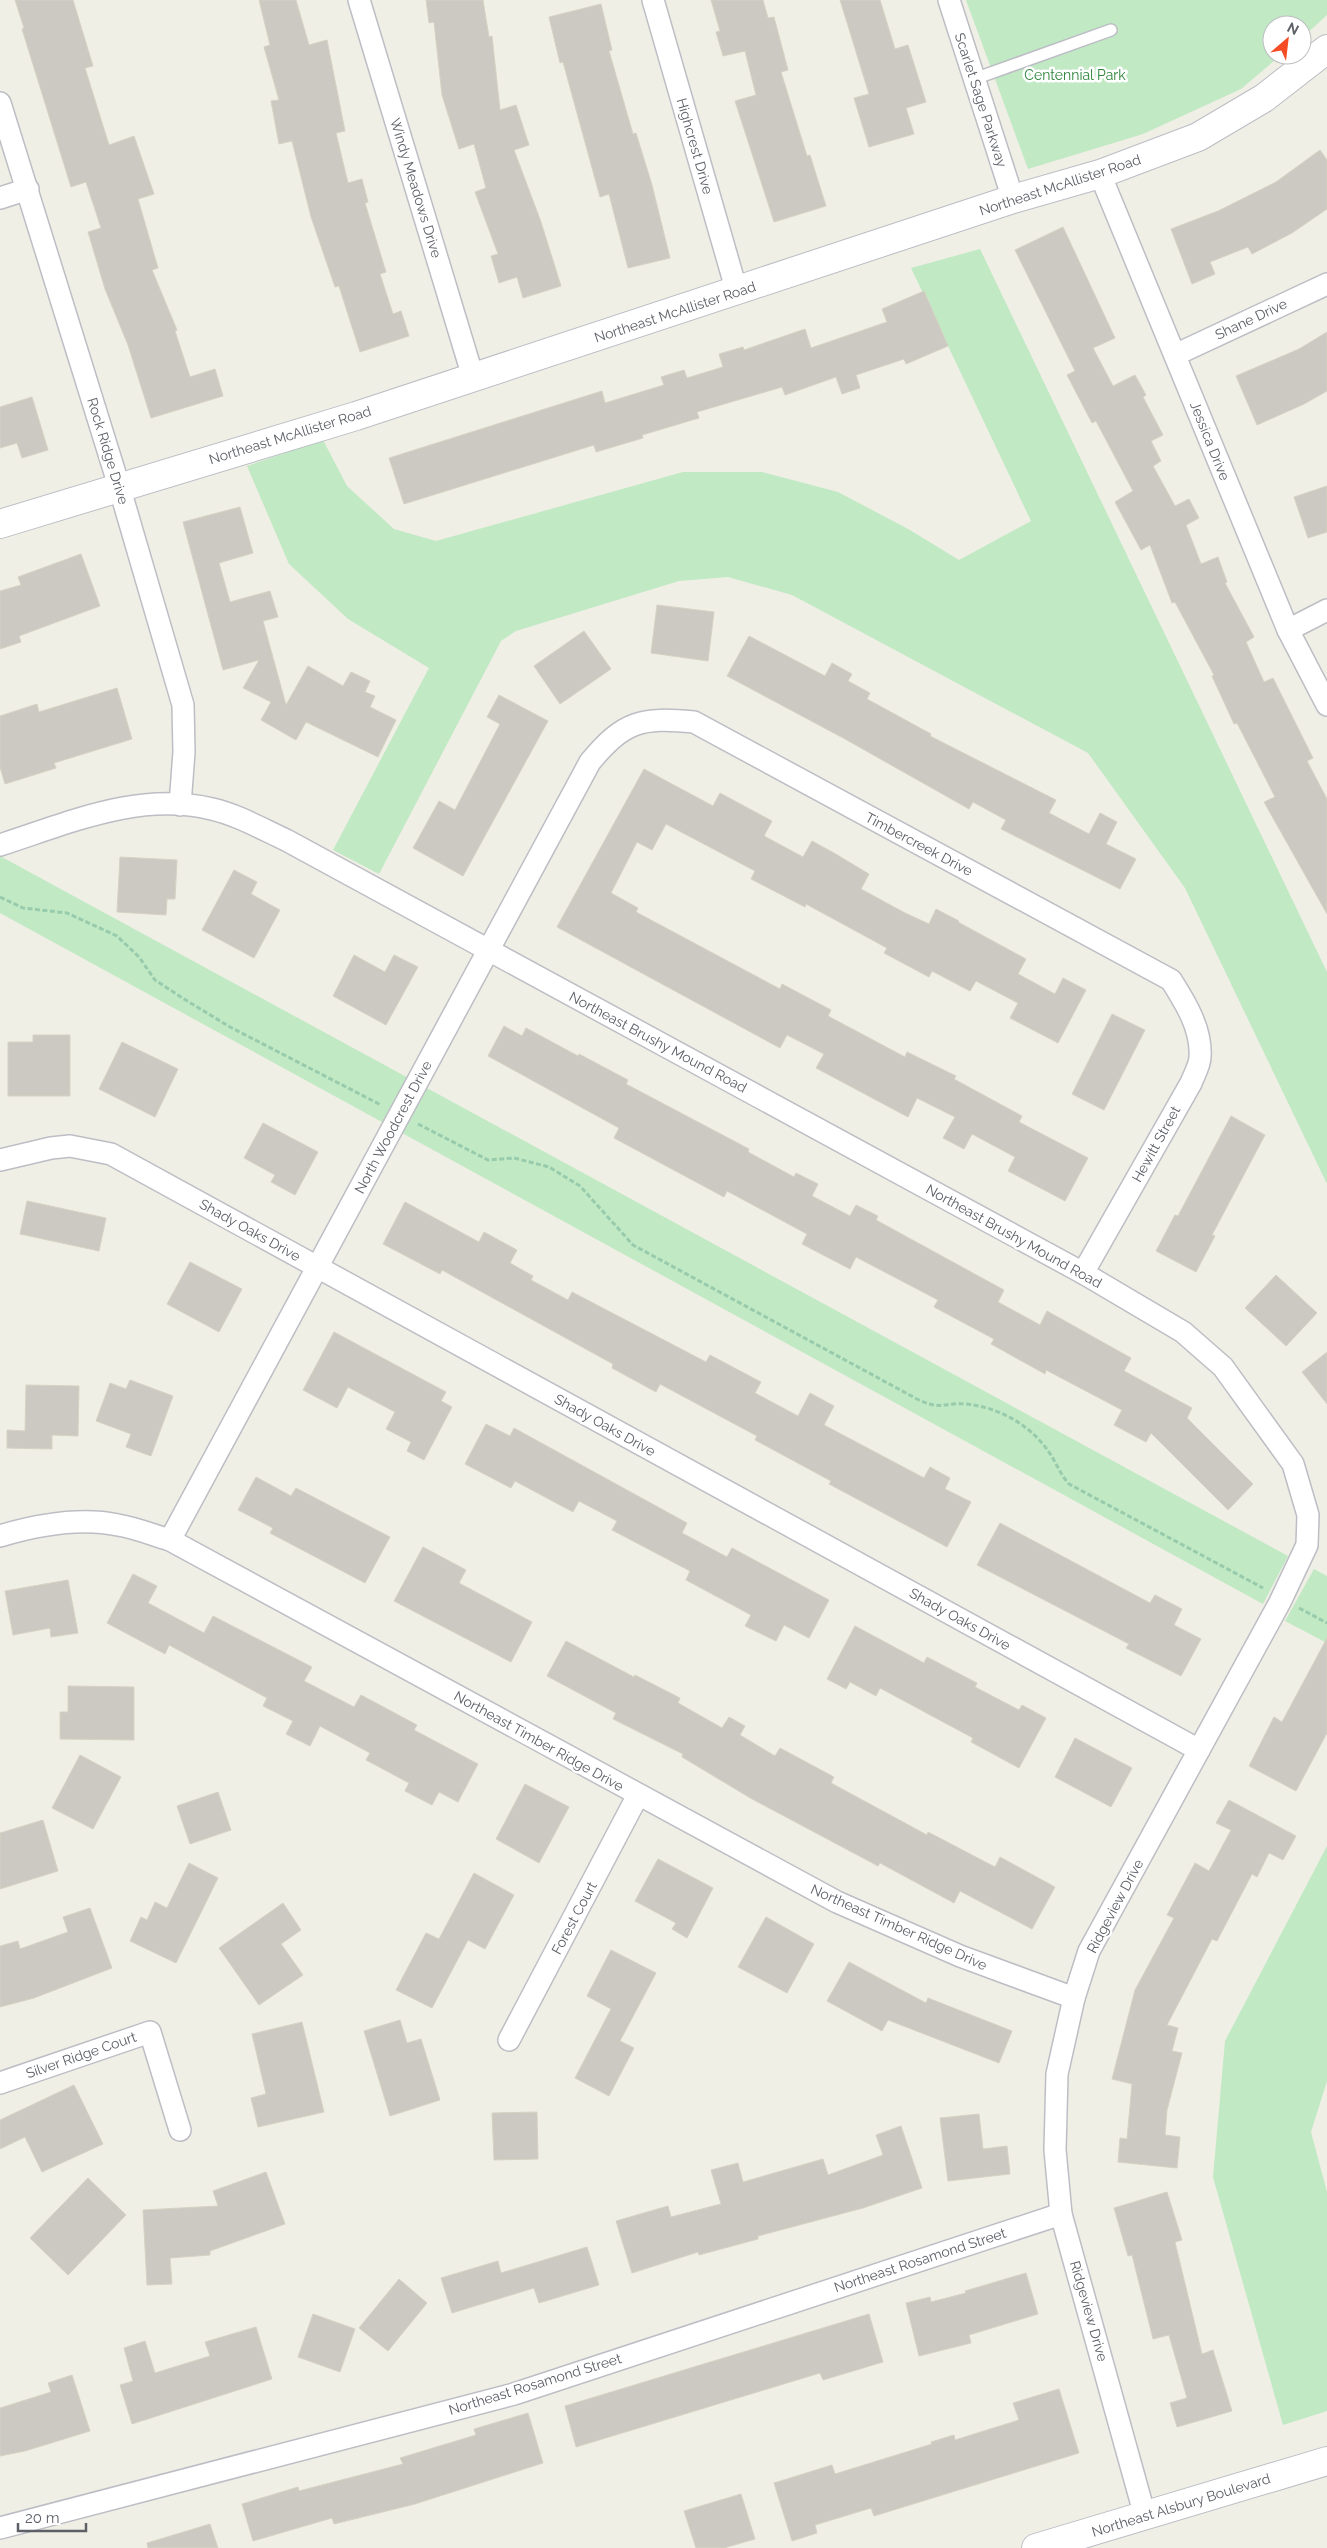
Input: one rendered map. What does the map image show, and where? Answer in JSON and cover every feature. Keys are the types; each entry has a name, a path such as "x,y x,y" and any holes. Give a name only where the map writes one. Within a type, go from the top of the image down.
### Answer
{"street":[{"name":"Windy Meadows Drive","path":"359,0 473,377"},
{"name":"Highcrest Drive","path":"653,0 737,292"},
{"name":"Scarlet Sage Parkway","path":"949,0 1013,199"},
{"name":"Northeast McAllister Road","path":"0,524 119,486 356,416 737,292 1013,199 1100,174 1198,137 1264,98 1327,48"},
{"name":"Rock Ridge Drive","path":"0,103 119,486 182,705 184,752 180,805"},
{"name":"Jessica Drive","path":"1100,174 1288,630 1327,705"},
{"path":"0,198 28,190"},
{"name":"Shane Drive","path":"1176,355 1327,284"},
{"path":"1288,630 1327,610"},
{"name":"Timbercreek Drive","path":"630,726 661,719 694,722 1171,980 1189,1009"},
{"name":"North Woodcrest Drive","path":"170,1540 590,762 610,739 630,726"},
{"name":"Northeast Brushy Mound Road","path":"0,845 122,806 148,804 180,805 212,809 242,819 286,840 1083,1273 1183,1332 1223,1367 1264,1423"},
{"name":"Hewitt Street","path":"1083,1273 1191,1083 1201,1058 1198,1036 1189,1009"},
{"name":"Shady Oaks Drive","path":"0,1160 51,1148 70,1146 111,1154 1199,1750"},
{"name":"Ridgeview Drive","path":"1145,2516 1061,2214 1055,2150 1057,2074 1074,1998 1089,1951 1282,1598 1307,1545 1308,1514 1293,1464 1264,1423"},
{"name":"Northeast Timber Ridge Drive","path":"0,1536 32,1526 81,1522 118,1525 170,1540 837,1902 960,1956 1074,1998"},
{"name":"Forest Court","path":"509,2040 638,1795"},
{"name":"Silver Ridge Court","path":"0,2083 150,2032 180,2130"},
{"name":"Northeast Rosamond Street","path":"0,2528 514,2394 1061,2214"},
{"name":"Northeast Alsbury Boulevard","path":"1036,2548 1327,2461"}],"lane":[{"path":"974,79 1112,30"}],"path":[{"path":"0,896 22,908 67,913 116,936 139,957 155,980 230,1027 488,1160 514,1158 550,1167 580,1186 632,1245 917,1399 933,1407 965,1404 996,1410 1024,1426 1047,1448 1062,1476 1069,1484 1327,1623"}],"green space":[{"name":"Centennial Park","path":"966,0 1327,0 1327,15 1312,29 1312,15 1262,15 1262,65 1269,65 1241,89 1143,134 1028,169"},
{"path":"980,249 1327,972 1327,1184 1185,888 1088,753 792,595 728,577 679,581 516,631 501,641 379,874 333,850 429,668 348,619 289,564 247,466 323,440 347,486 394,529 436,541 683,472 762,472 838,492 910,530 959,560 1031,521 911,268"},
{"path":"0,856 1288,1556 1263,1604 0,913"},
{"path":"1314,1569 1327,1576 1327,1643 1285,1621"},
{"path":"1327,1846 1327,2081 1311,2132 1327,2192 1327,2411 1283,2425 1213,2177 1225,2041"}],"building":[{"path":"15,0 73,0 93,66 85,68 109,145 134,136 154,194 138,199 158,268 152,270 177,330 175,331 190,377 215,369 223,396 151,418 128,345 105,289 88,232 101,228 86,182 71,187 22,29 24,28"},
{"path":"259,0 296,0 309,45 327,40 345,131 336,133 348,183 362,179 368,202 365,203 386,272 380,274 393,314 401,311 409,336 360,352 339,286 335,287 311,217 292,141 279,144 271,101 279,100 264,47 270,45"},
{"path":"426,0 483,0 489,37 492,36 500,110 516,105 529,145 514,150 541,222 561,286 523,298 517,277 499,283 491,256 498,254 475,192 486,188 474,144 459,149 442,95 434,22 429,23"},
{"path":"711,0 763,0 768,18 774,17 788,70 781,72 807,156 810,155 826,206 774,222 735,101 756,95 745,51 723,56 716,32 720,31"},
{"path":"840,0 880,0 895,49 908,45 926,102 906,108 914,134 869,147 854,98 869,94"},
{"path":"601,4 612,50 609,51 633,134 636,133 652,185 670,258 628,268 609,194 600,197 563,62 560,63 549,17"},
{"path":"1320,150 1327,160 1327,209 1292,233 1252,254 1248,247 1210,262 1215,274 1192,284 1171,229 1218,211 1276,182"},
{"path":"1063,227 1115,338 1093,348 1113,386 1135,375 1146,395 1143,397 1163,435 1151,441 1161,461 1153,466 1175,506 1189,499 1199,518 1186,525 1201,564 1218,557 1227,582 1225,583 1254,637 1246,642 1264,682 1273,678 1313,758 1307,761 1327,799 1327,914 1264,802 1275,797 1237,723 1234,724 1212,676 1214,675 1175,602 1172,603 1150,545 1141,550 1115,502 1133,491 1096,421 1092,423 1067,375 1075,371 1015,250"},
{"path":"924,291 948,346 906,364 904,359 856,375 860,388 842,394 836,377 785,395 782,387 697,412 699,418 642,435 643,438 596,452 594,445 404,504 389,458 602,391 605,403 664,385 661,377 684,370 687,378 723,367 719,354 743,347 744,350 805,329 811,348 887,322 882,309"},
{"path":"1327,332 1327,391 1304,404 1257,425 1236,376 1299,349"},
{"path":"32,397 48,450 22,458 17,443 0,448 0,407"},
{"path":"1327,486 1327,532 1308,538 1294,497"},
{"path":"240,507 253,553 219,563 230,602 270,591 278,617 263,621 286,705 308,666 343,686 351,672 370,681 365,692 375,696 370,707 396,720 378,757 306,722 296,740 261,720 271,702 243,688 259,660 223,670 183,522"},
{"path":"81,554 100,606 19,636 21,642 0,649 0,591 21,585 18,577"},
{"path":"657,605 714,612 708,661 651,653"},
{"path":"584,631 611,669 560,704 534,666"},
{"path":"749,636 825,676 832,663 852,674 848,681 870,693 867,699 931,734 930,736 1056,800 1049,813 1089,834 1100,813 1117,822 1106,844 1136,859 1120,889 1001,829 1006,820 973,802 969,809 845,739 727,676"},
{"path":"117,688 132,739 54,763 56,768 5,784 0,767 0,716 37,704 39,712"},
{"path":"499,695 548,721 463,876 413,848 439,801 455,810 500,724 487,717"},
{"path":"644,769 713,806 720,793 772,821 764,836 803,857 812,841 834,853 869,874 861,889 905,913 929,924 936,909 959,921 1026,959 1018,974 1055,994 1063,978 1086,990 1058,1043 1010,1018 1018,1003 976,981 970,991 932,971 929,977 884,953 887,948 806,904 805,907 751,879 755,871 666,824 652,850 637,842 611,893 638,908 636,912 780,989 782,984 831,1010 828,1016 905,1057 907,1052 956,1076 954,1079 1022,1116 1019,1122 1088,1158 1065,1201 1008,1171 1015,1157 972,1134 964,1149 943,1138 955,1117 917,1098 908,1117 816,1068 824,1054 787,1035 780,1048 557,927"},
{"path":"120,857 177,860 175,899 167,899 166,915 117,912"},
{"path":"234,870 257,882 251,894 280,910 254,958 202,930"},
{"path":"354,955 385,972 394,955 418,967 386,1025 333,996"},
{"path":"1112,1014 1145,1030 1104,1110 1072,1094"},
{"path":"504,1026 522,1036 526,1028 578,1056 579,1054 628,1080 626,1084 749,1149 748,1152 794,1177 796,1173 818,1184 812,1196 850,1216 856,1205 878,1216 876,1220 1004,1290 998,1302 1040,1325 1047,1311 1131,1358 1124,1371 1192,1408 1187,1418 1253,1484 1228,1510 1151,1433 1146,1442 1114,1425 1122,1410 1046,1370 1045,1374 991,1344 994,1339 934,1307 938,1300 856,1257 850,1269 802,1244 807,1234 727,1191 724,1197 614,1138 619,1128 488,1056"},
{"path":"33,1035 70,1035 70,1096 8,1096 8,1042 33,1042"},
{"path":"122,1042 178,1069 155,1117 99,1089"},
{"path":"1231,1116 1265,1135 1212,1235 1215,1236 1196,1272 1156,1251 1175,1215 1178,1216"},
{"path":"263,1123 318,1152 295,1195 271,1182 275,1175 244,1158"},
{"path":"27,1201 106,1218 99,1251 20,1234"},
{"path":"405,1202 479,1242 484,1232 517,1250 510,1263 533,1276 531,1280 568,1300 572,1292 706,1362 710,1355 761,1382 755,1393 798,1416 810,1393 834,1406 824,1425 924,1478 930,1467 950,1478 945,1489 971,1502 947,1547 829,1484 831,1481 755,1440 757,1436 660,1384 656,1392 612,1368 613,1364 442,1270 440,1274 383,1244"},
{"path":"190,1262 242,1289 219,1332 167,1304"},
{"path":"1276,1275 1317,1313 1286,1346 1245,1308"},
{"path":"334,1332 446,1392 441,1401 452,1407 424,1460 407,1451 411,1442 386,1429 395,1412 348,1387 337,1408 303,1390"},
{"path":"1327,1352 1327,1404 1302,1372"},
{"path":"130,1380 173,1396 151,1456 126,1447 131,1434 96,1421 110,1383 126,1389"},
{"path":"26,1385 79,1386 78,1436 52,1435 52,1449 7,1448 7,1430 25,1431"},
{"path":"486,1424 510,1436 514,1428 687,1523 682,1533 727,1557 732,1548 829,1600 809,1638 784,1625 776,1641 745,1626 751,1615 686,1580 690,1571 612,1530 617,1521 579,1501 573,1512 515,1481 511,1488 465,1464"},
{"path":"256,1477 291,1496 296,1488 390,1537 365,1583 270,1533 273,1528 238,1510"},
{"path":"1000,1523 1150,1603 1155,1595 1182,1609 1174,1625 1201,1639 1181,1676 1126,1648 1129,1644 977,1565"},
{"path":"423,1547 466,1570 459,1583 532,1622 511,1662 394,1601"},
{"path":"133,1574 157,1586 148,1603 204,1633 213,1616 312,1667 304,1681 354,1707 361,1695 417,1725 414,1730 478,1764 458,1802 439,1792 432,1805 405,1791 409,1783 366,1760 370,1753 320,1726 310,1746 286,1734 293,1721 263,1706 267,1698 169,1645 165,1654 107,1623"},
{"path":"68,1580 78,1633 51,1637 50,1628 13,1635 5,1591"},
{"path":"855,1626 924,1663 927,1657 977,1683 975,1687 1019,1710 1022,1705 1046,1718 1019,1768 971,1742 973,1738 880,1688 876,1696 850,1682 846,1689 827,1679"},
{"path":"1327,1638 1327,1733 1296,1791 1249,1766 1274,1717 1282,1722"},
{"path":"566,1641 634,1677 635,1675 680,1698 678,1703 722,1728 729,1717 745,1726 740,1735 775,1756 780,1748 834,1777 831,1783 927,1835 928,1832 995,1867 1000,1857 1055,1887 1032,1929 960,1891 954,1903 880,1863 878,1866 752,1799 682,1757 683,1754 613,1719 616,1713 547,1676"},
{"path":"68,1686 134,1687 134,1740 60,1739 60,1712 68,1712"},
{"path":"1075,1738 1132,1768 1111,1807 1055,1777"},
{"path":"80,1755 121,1777 93,1829 52,1808"},
{"path":"525,1784 569,1807 539,1863 496,1839"},
{"path":"218,1792 231,1830 190,1844 177,1806"},
{"path":"1229,1800 1296,1836 1283,1860 1269,1853 1257,1877 1252,1874 1217,1941 1212,1939 1167,2025 1178,2028 1172,2051 1182,2053 1167,2110 1165,2135 1180,2137 1177,2168 1118,2162 1120,2138 1127,2139 1132,2084 1112,2079 1135,1990 1174,1918 1167,1915 1195,1863 1209,1871 1231,1830 1216,1823"},
{"path":"43,1820 58,1871 0,1889 0,1833"},
{"path":"658,1859 713,1888 687,1938 672,1929 676,1923 635,1901"},
{"path":"189,1863 218,1878 176,1963 130,1941 141,1917 147,1920 155,1902 167,1908"},
{"path":"474,1873 514,1895 485,1949 468,1940 432,2008 396,1990 426,1933 439,1939"},
{"path":"283,1903 301,1930 281,1944 303,1975 259,2005 219,1948"},
{"path":"90,1908 112,1968 34,1998 0,2007 0,1946 18,1941 20,1949 68,1932 63,1917"},
{"path":"766,1917 814,1944 787,1993 738,1967"},
{"path":"611,1950 656,1973 620,2041 634,2048 609,2096 575,2078 611,2009 587,1996"},
{"path":"849,1962 926,2003 928,1998 1012,2031 999,2063 888,2020 882,2031 827,2001"},
{"path":"400,2020 407,2043 421,2039 440,2100 390,2116 364,2031"},
{"path":"302,2022 324,2112 258,2127 251,2098 266,2094 252,2034"},
{"path":"74,2085 103,2144 42,2172 25,2137 0,2149 0,2120"},
{"path":"537,2112 538,2159 494,2160 492,2113"},
{"path":"979,2114 983,2149 1007,2146 1010,2174 948,2181 940,2118"},
{"path":"901,2126 922,2188 863,2208 758,2236 758,2239 699,2255 698,2252 632,2273 616,2221 668,2206 671,2217 721,2204 711,2170 738,2163 743,2182 823,2159 828,2175 883,2155 876,2135"},
{"path":"266,2172 285,2224 210,2251 210,2255 170,2258 172,2284 147,2285 143,2210 218,2206 213,2191"},
{"path":"88,2178 126,2215 68,2275 30,2238"},
{"path":"1167,2192 1182,2240 1175,2242 1202,2354 1213,2350 1232,2411 1177,2427 1170,2403 1187,2398 1169,2335 1153,2339 1132,2255 1128,2256 1114,2208"},
{"path":"587,2247 599,2285 539,2303 534,2288 452,2313 441,2278 498,2261 501,2273"},
{"path":"1026,2273 1038,2314 969,2335 971,2343 919,2356 906,2303 930,2297 931,2302 966,2293 965,2291"},
{"path":"399,2279 427,2303 388,2351 359,2328"},
{"path":"313,2314 355,2329 340,2372 298,2357"},
{"path":"869,2314 883,2362 823,2380 820,2373 576,2447 565,2406"},
{"path":"256,2327 272,2379 132,2424 120,2385 133,2381 124,2348 145,2341 155,2373 210,2356 205,2342"},
{"path":"72,2375 90,2431 25,2451 0,2456 0,2408 51,2392 48,2383"},
{"path":"1059,2389 1079,2453 874,2516 871,2508 815,2525 817,2533 792,2541 774,2483 832,2465 835,2474 932,2444 931,2442 954,2435 955,2440 1019,2420 1013,2403"},
{"path":"528,2413 543,2463 415,2504 334,2524 332,2518 253,2541 242,2504 298,2487 299,2491 403,2464 400,2458 476,2435 474,2429"},
{"path":"741,2494 755,2539 724,2548 696,2548 684,2511"},
{"path":"210,2524 218,2548 148,2548 147,2543"}]}
